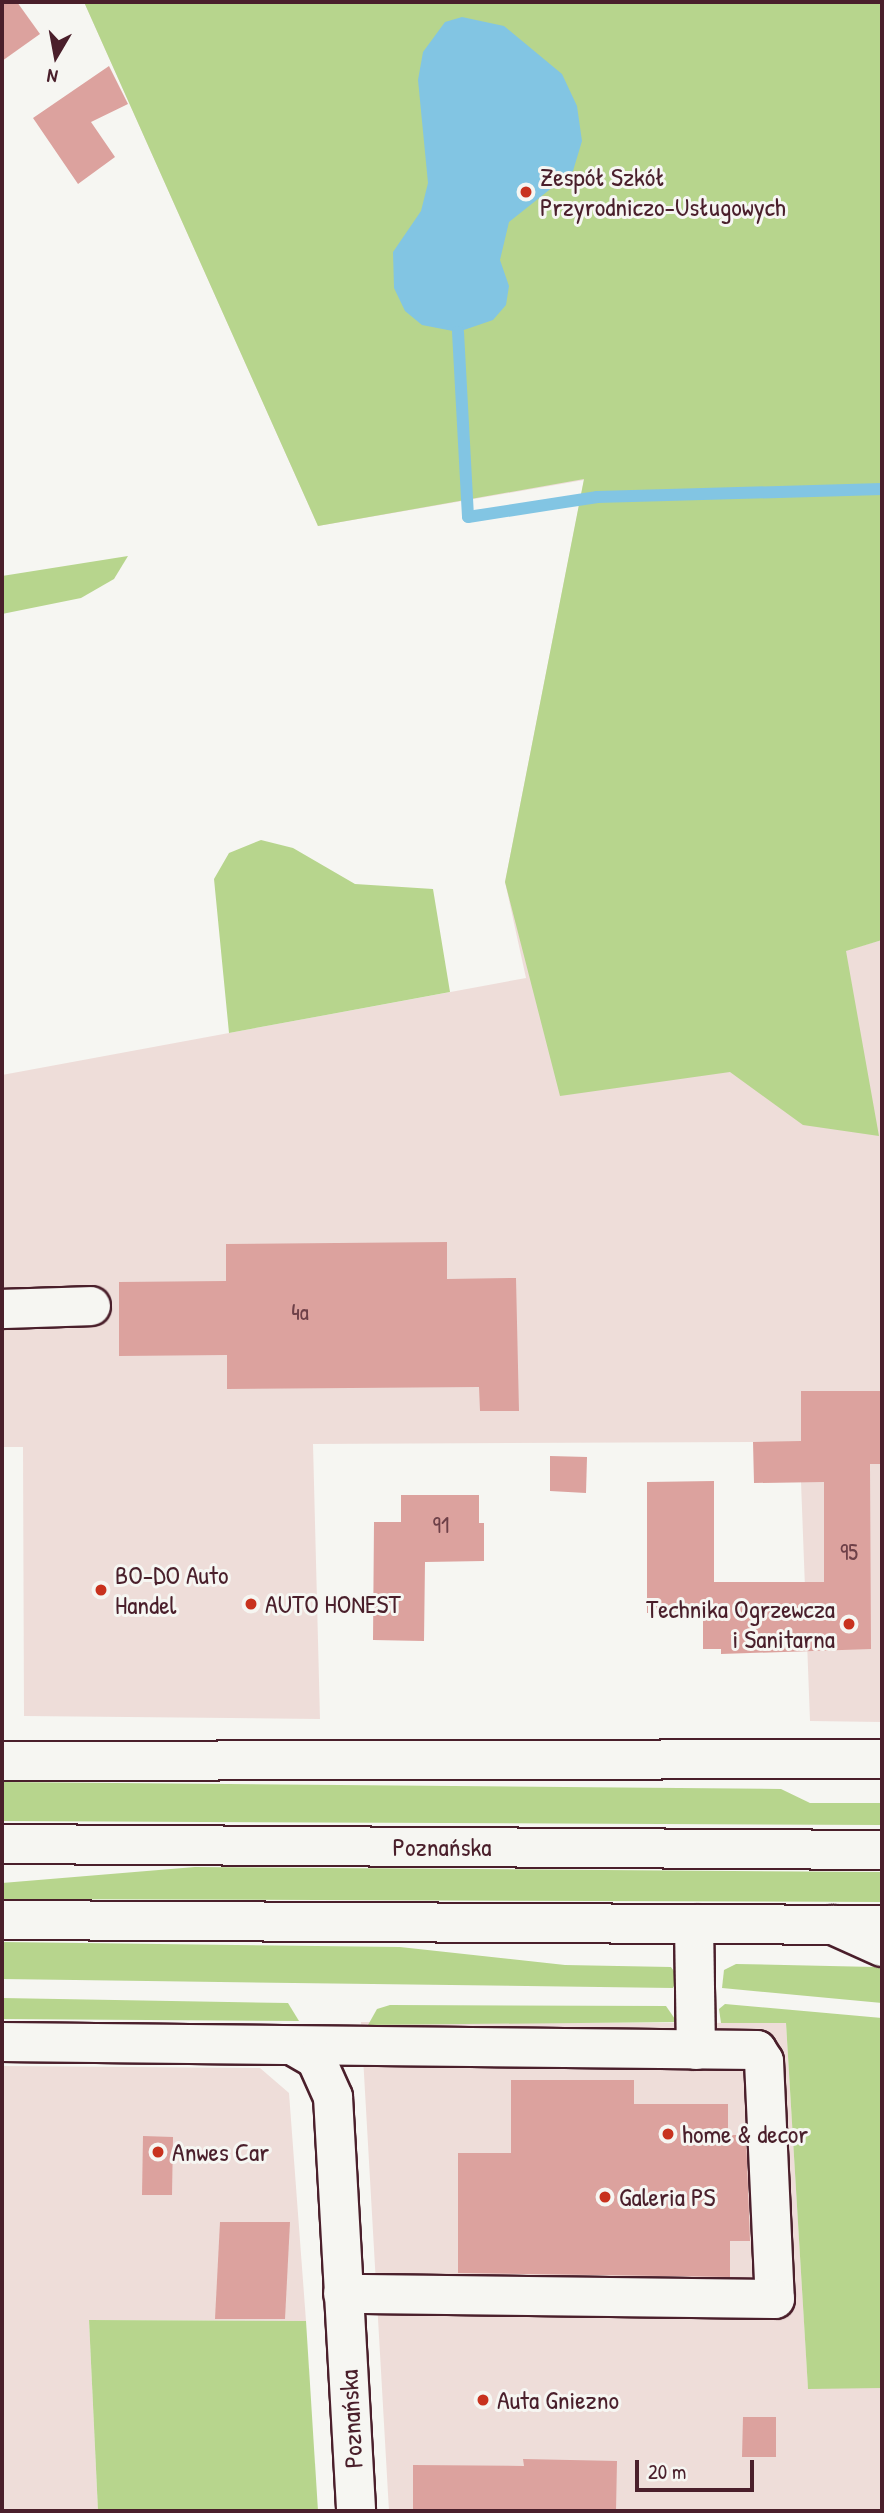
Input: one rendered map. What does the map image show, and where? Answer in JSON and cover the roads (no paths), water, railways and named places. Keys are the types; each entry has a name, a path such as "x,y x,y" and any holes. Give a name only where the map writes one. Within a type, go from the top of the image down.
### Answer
{"main road":[{"path":"2,1309 91,1306"},
{"path":"2,1761 882,1759"},
{"name":"Poznańska","path":"2,1844 882,1850"},
{"path":"2,1920 882,1925"},
{"path":"694,1924 696,2050"},
{"path":"833,1925 882,1947"},
{"path":"2,2042 297,2048 757,2050 764,2061 775,2299 343,2294"},
{"name":"Poznańska","path":"297,2048 316,2059 333,2096 356,2511"}],"water":[{"path":"462,17 504,26 562,74 577,106 582,141 573,171 509,222 500,260 509,286 506,305 493,320 458,332 422,325 405,311 394,288 393,252 421,211 428,183 418,80 423,52 445,22"}],"waterway":[{"path":"458,332 468,517 597,497 882,489"}],"place":[{"name":"Zespół Szkół Przyrodniczo-Usługowych","path":"526,192"},
{"name":"BO-DO Auto Handel","path":"101,1590"},
{"name":"AUTO HONEST","path":"251,1604"},
{"name":"Technika Ogrzewcza i Sanitarna","path":"849,1624"},
{"name":"home & decor","path":"668,2134"},
{"name":"Anwes Car","path":"158,2152"},
{"name":"Galeria PS","path":"605,2197"},
{"name":"Auta Gniezno","path":"483,2400"}]}
